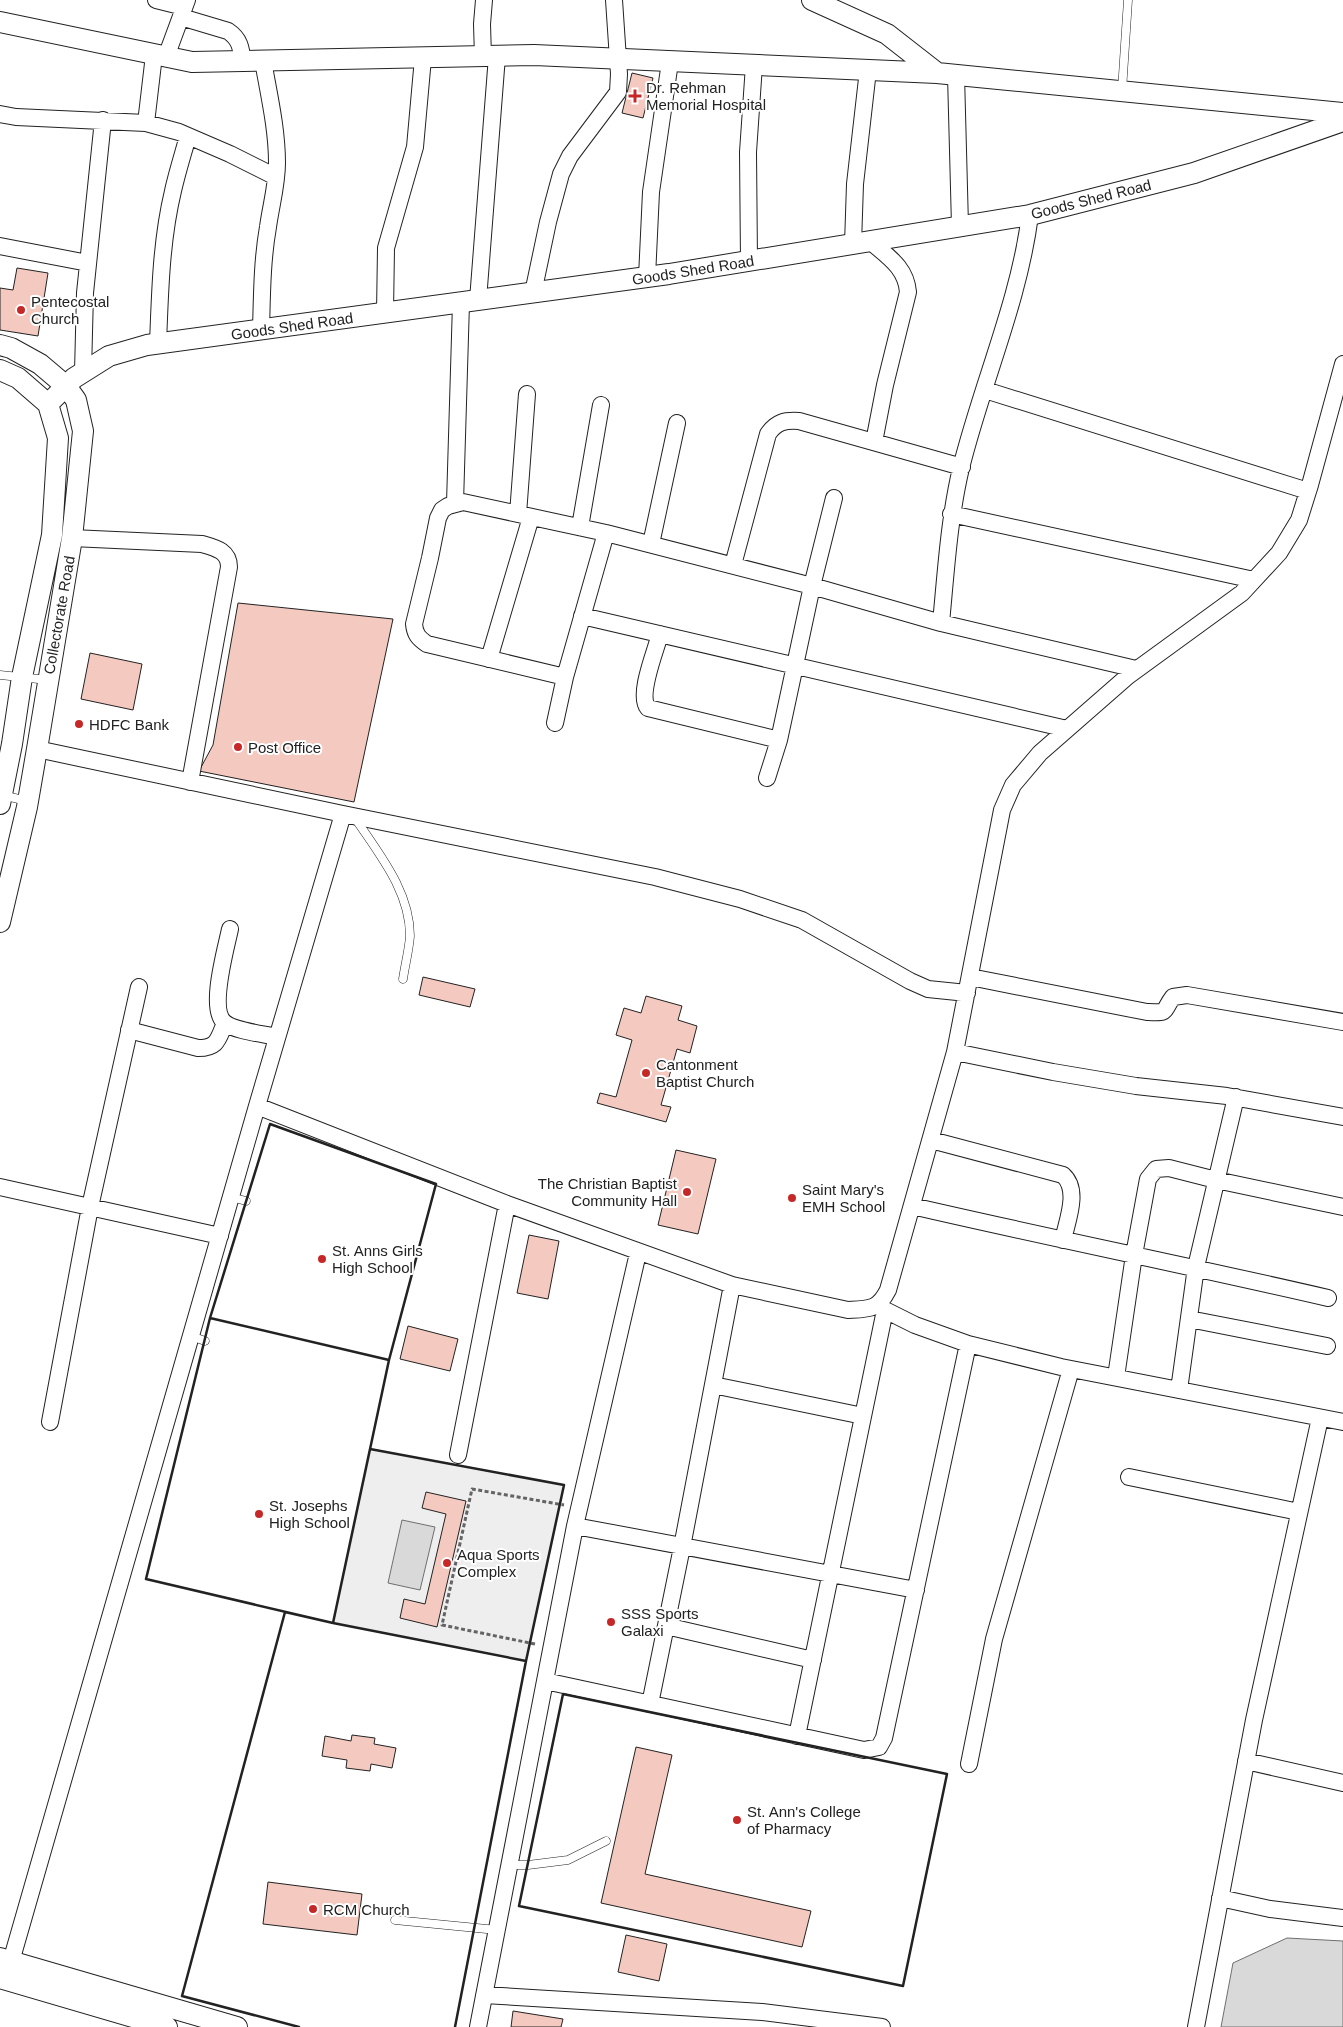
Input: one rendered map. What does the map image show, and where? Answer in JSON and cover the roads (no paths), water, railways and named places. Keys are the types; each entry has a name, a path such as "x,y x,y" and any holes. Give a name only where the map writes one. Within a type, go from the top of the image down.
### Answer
{"street":[{"path":"156,0 184,8 234,35 253,61 275,129 276,177 264,257 261,330"},
{"path":"455,503 469,302 490,56 484,0"},
{"path":"533,293 548,222 561,174 570,156 618,92 620,74 614,0"},
{"path":"812,0 887,34 947,74"},
{"path":"146,122 160,56 184,8"},
{"path":"0,22 192,62 534,56 868,70 947,74 1343,113"},
{"path":"385,313 386,248 415,147 423,58"},
{"path":"647,277 651,192 670,62"},
{"path":"748,261 748,152 754,65"},
{"path":"868,70 855,184 861,243 898,265 907,282 908,292 888,369 874,442"},
{"path":"947,74 960,226"},
{"path":"0,114 16,117 146,122 188,136 276,177"},
{"path":"83,372 85,293 103,120"},
{"name":"Goods Shed Road","path":"48,404 74,378 108,356 158,344 647,277 1030,215 1194,173 1343,121"},
{"path":"158,344 161,274 166,229 173,191 188,136"},
{"path":"941,623 951,514 962,467 1022,265 1030,215"},
{"path":"0,246 88,263"},
{"name":"Collectorate Road","path":"0,345 11,348 40,364 66,386 76,400 83,431 72,538 37,749 28,801 0,922"},
{"path":"797,1736 863,1416 881,1308 888,1290 955,1052 1002,810 1013,785 1040,753 1136,669 1242,593 1279,553 1298,520 1308,491 1343,364"},
{"path":"0,370 18,378 48,404"},
{"path":"985,390 1308,491"},
{"path":"489,659 524,515 527,394"},
{"name":"Collectorate Road","path":"1,798 12,744 22,677 52,535 58,438 48,404"},
{"path":"580,527 601,405"},
{"path":"733,565 768,434 773,426 780,422 799,421 962,467"},
{"path":"650,544 677,423"},
{"path":"767,778 779,740 812,586 834,498"},
{"path":"565,677 427,644 418,639 414,624 438,518 442,510 455,503 463,502 580,527 812,586 941,623 1136,669"},
{"path":"951,514 1254,580"},
{"path":"554,723 565,677 606,533"},
{"path":"72,538 202,544 223,552 229,561 190,782"},
{"path":"582,616 1067,729"},
{"path":"660,634 644,691 645,704 648,708 779,740"},
{"path":"37,749 349,816 655,876 740,899 802,920 910,981 928,988 969,985 1147,1012 1163,1012 1168,1009 1173,997 1187,995 1343,1022"},
{"path":"4,1969 198,1338 220,1236 239,1199 257,1106 277,1037 349,816"},
{"path":"230,929 218,996 220,1018 232,1027 277,1037"},
{"path":"50,1422 90,1207 139,987"},
{"path":"129,1030 198,1048 208,1048 216,1042 225,1023"},
{"path":"955,1052 1053,1072 1136,1086 1236,1097 1343,1117"},
{"path":"1179,1390 1196,1267 1236,1097"},
{"path":"257,1106 507,1204 638,1253 732,1285 848,1310 881,1308 915,1325 968,1344 1071,1369 1343,1422"},
{"path":"931,1140 1063,1175 1071,1185 1072,1195 1063,1240"},
{"path":"1116,1378 1134,1255 1148,1179 1156,1169 1169,1168 1343,1207"},
{"path":"0,1187 220,1236"},
{"path":"458,1455 507,1204"},
{"path":"912,1206 1063,1240 1196,1267 1328,1298"},
{"path":"478,2027 575,1526 638,1253"},
{"path":"650,1704 732,1285"},
{"path":"1189,1319 1327,1346"},
{"path":"545,1681 864,1750 879,1747 884,1738 968,1344"},
{"path":"969,1764 994,1639 1071,1369"},
{"path":"713,1385 863,1416"},
{"path":"1196,2027 1246,1760 1298,1512 1320,1418"},
{"path":"1129,1477 1298,1512"},
{"path":"575,1526 916,1590"},
{"path":"666,1626 813,1660"},
{"path":"1246,1760 1343,1783"},
{"path":"1220,1898 1270,1908 1343,1918"},
{"path":"4,1969 167,2027"},
{"path":"4,1969 237,2027"},
{"path":"484,1995 762,2012 882,2027"}],"lane":[{"path":"1122,91 1128,0"},
{"path":"0,675 48,680"},
{"path":"1,798 28,801"},
{"path":"349,816 393,876 404,899 410,938 403,979"},
{"path":"510,1865 528,1865 568,1860 606,1841"},
{"path":"395,1920 497,1930"}],"place":[{"name":"Dr. Rehman Memorial Hospital","path":"635,96"},
{"name":"Pentecostal Church","path":"21,310"},
{"name":"HDFC Bank","path":"79,724"},
{"name":"Post Office","path":"238,747"},
{"name":"Cantonment Baptist Church","path":"646,1073"},
{"name":"The Christian Baptist Community Hall","path":"687,1192"},
{"name":"Saint Mary's EMH School","path":"792,1198"},
{"name":"St. Anns Girls High School","path":"322,1259"},
{"name":"St. Josephs High School","path":"259,1514"},
{"name":"Aqua Sports Complex","path":"447,1563"},
{"name":"SSS Sports Galaxi","path":"611,1622"},
{"name":"St. Ann's College of Pharmacy","path":"737,1820"},
{"name":"RCM Church","path":"313,1909"}]}
